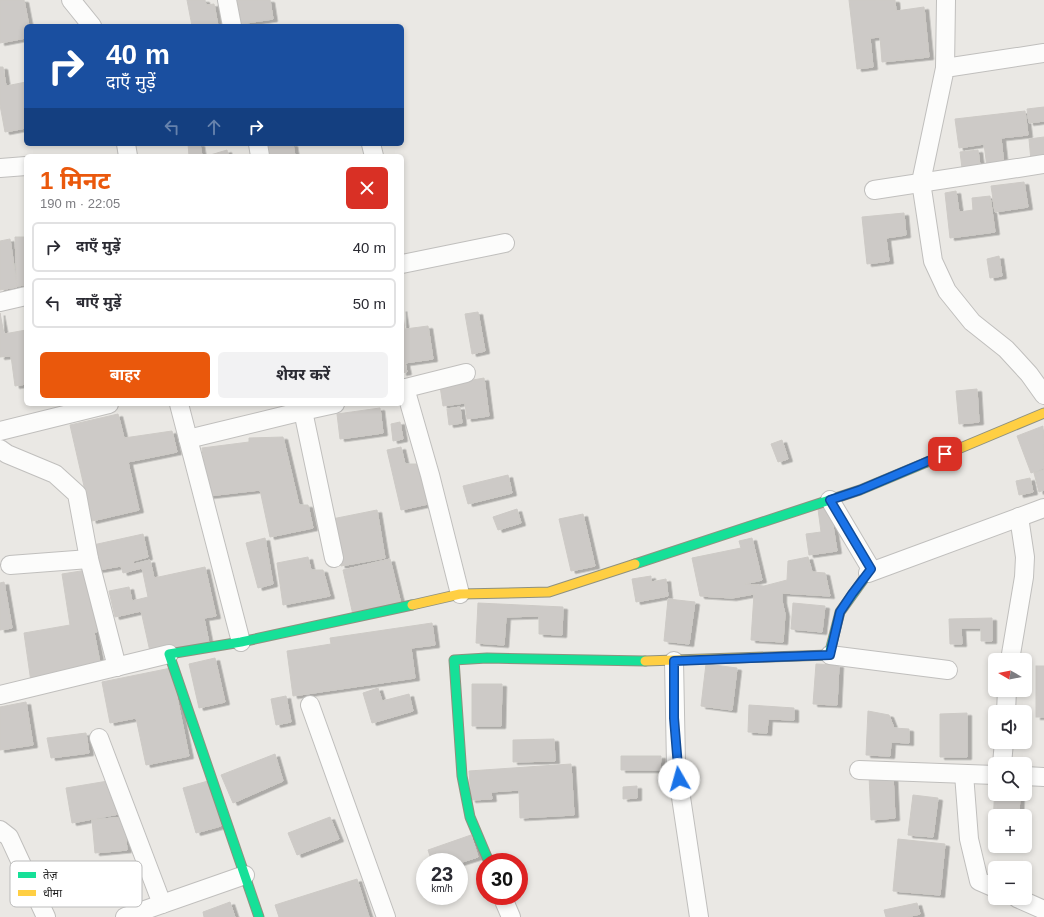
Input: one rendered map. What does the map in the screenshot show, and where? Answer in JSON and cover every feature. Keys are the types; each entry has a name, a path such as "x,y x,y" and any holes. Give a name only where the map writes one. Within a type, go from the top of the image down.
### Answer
{"street":[{"path":"71,0 90,24"},
{"path":"227,0 232,24"},
{"path":"946,0 945,68 921,182 933,261 947,291 972,322 1006,349 1029,374 1044,395"},
{"path":"945,68 1044,53"},
{"path":"874,190 1044,164"},
{"path":"0,168 24,166"},
{"path":"404,264 506,243"},
{"path":"0,302 24,296"},
{"path":"460,594 430,475 404,388 466,373"},
{"path":"0,431 101,406"},
{"path":"180,406 241,642"},
{"path":"188,439 326,406"},
{"path":"303,411 334,558"},
{"path":"0,695 168,654 241,642 460,594 548,592 860,490 1044,413"},
{"path":"0,449 7,454 55,474 77,494 89,559 117,667"},
{"path":"830,500 871,569 840,612 830,655"},
{"path":"868,573 1044,508"},
{"path":"1011,653 1024,577 1025,556 1019,517"},
{"path":"10,565 89,559"},
{"path":"168,654 259,917"},
{"path":"485,853 470,817 462,776 454,660 487,658 674,661 830,655 948,670"},
{"path":"674,661 676,764 699,917"},
{"path":"310,705 386,917"},
{"path":"99,738 162,904"},
{"path":"859,770 988,775"},
{"path":"964,774 969,840 979,881 988,885"},
{"path":"1032,776 1044,777"},
{"path":"3,836 16,861"},
{"path":"126,917 245,875"},
{"path":"506,905 511,917"},
{"path":"1032,905 1044,910"},
{"path":"41,907 46,917"}],"building":[{"path":"0,0 24,0 29,24 24,24 24,38 0,43"},
{"path":"187,0 205,0 206,5 214,4 218,24 192,24"},
{"path":"237,0 270,0 273,19 240,24"},
{"path":"849,0 895,0 896,11 924,7 929,57 882,62 880,37 870,38 873,67 857,69"},
{"path":"0,67 3,67 6,86 24,82 24,128 5,132 0,105"},
{"path":"1044,107 1044,121 1029,123 1027,109"},
{"path":"1025,111 1028,135 1001,138 1004,165 987,167 984,144 959,148 955,119"},
{"path":"1044,137 1044,159 1031,161 1029,139"},
{"path":"188,146 200,146 202,154 189,154"},
{"path":"265,146 293,146 295,154 267,154"},
{"path":"227,150 228,154 214,154"},
{"path":"978,150 980,166 962,168 960,152"},
{"path":"1024,182 1028,207 995,212 991,186"},
{"path":"956,191 959,212 973,210 972,198 990,196 995,232 950,238 945,193"},
{"path":"904,213 906,235 886,238 889,261 867,264 862,217"},
{"path":"15,237 24,237 24,285 17,286"},
{"path":"10,239 17,287 0,290 0,241"},
{"path":"999,256 1002,276 990,278 987,259"},
{"path":"478,312 485,351 472,354 465,314"},
{"path":"0,313 4,334 24,330 24,384 15,386 11,356 0,357"},
{"path":"404,322 405,329 428,326 433,359 405,363 407,372 404,373"},
{"path":"484,378 489,416 467,419 465,403 443,406 440,386"},
{"path":"977,389 979,422 959,424 956,391"},
{"path":"460,407 462,423 449,425 447,409"},
{"path":"380,408 383,433 340,439 337,414"},
{"path":"118,414 124,438 172,431 177,452 128,462 139,510 92,521 70,425"},
{"path":"400,422 403,439 393,441 391,424"},
{"path":"1043,426 1044,468 1031,473 1017,436"},
{"path":"283,437 299,505 308,505 313,528 270,537 260,490 208,496 202,448 249,442 249,438"},
{"path":"782,440 788,459 778,462 771,444"},
{"path":"401,447 405,464 418,464 424,478 423,486 428,504 401,510 387,450"},
{"path":"1044,470 1044,490 1039,492 1034,473"},
{"path":"508,475 512,493 468,504 463,486"},
{"path":"1030,478 1033,492 1019,495 1016,481"},
{"path":"830,507 837,551 809,555 806,534 821,532 818,509"},
{"path":"517,509 521,523 498,530 493,517"},
{"path":"377,510 385,558 341,566 332,519"},
{"path":"583,514 595,566 571,571 559,519"},
{"path":"143,534 148,557 133,561 134,564 150,560 154,578 205,567 216,616 204,618 209,643 151,656 141,611 115,617 109,591 129,587 132,601 148,597 142,568 123,573 121,566 98,570 93,545"},
{"path":"265,538 273,584 258,588 246,543"},
{"path":"752,538 762,580 745,584 764,586 787,580 788,561 808,557 812,572 825,573 830,596 782,593 785,614 783,642 751,640 754,594 732,598 700,596 692,558 741,548 739,541"},
{"path":"308,557 311,570 323,570 330,596 283,605 277,563"},
{"path":"390,559 401,604 353,615 343,570"},
{"path":"87,570 97,632 94,632 100,663 31,682 24,633 70,625 62,574"},
{"path":"651,576 651,582 666,579 668,596 636,602 632,579"},
{"path":"4,582 12,628 0,630 0,583"},
{"path":"668,599 695,602 689,644 664,641"},
{"path":"478,603 563,607 562,635 539,634 539,616 506,617 504,645 476,643"},
{"path":"793,603 825,606 822,632 791,629"},
{"path":"992,618 992,641 981,641 981,628 961,628 962,644 950,644 949,619"},
{"path":"432,623 435,645 411,648 415,678 293,696 287,651 331,644 330,638"},
{"path":"215,658 225,702 199,708 189,664"},
{"path":"706,664 737,668 732,710 701,706"},
{"path":"816,664 839,665 837,705 813,704"},
{"path":"1036,666 1044,666 1044,717 1036,717"},
{"path":"171,668 189,756 146,765 136,718 110,723 102,682"},
{"path":"472,684 502,684 501,726 472,726"},
{"path":"378,688 382,701 409,694 413,711 372,723 363,693"},
{"path":"286,696 291,722 276,725 271,699"},
{"path":"26,702 33,745 0,750 0,707"},
{"path":"749,705 794,708 794,720 768,719 767,733 748,732"},
{"path":"868,711 889,715 894,728 909,729 909,743 891,742 890,756 866,755"},
{"path":"967,713 967,757 940,757 940,714"},
{"path":"86,733 89,753 51,758 47,738"},
{"path":"554,739 555,761 513,762 513,740"},
{"path":"275,754 283,781 233,803 221,775"},
{"path":"621,756 661,756 660,770 621,770"},
{"path":"571,764 574,815 520,818 519,790 491,792 492,799 471,800 469,771"},
{"path":"893,774 895,818 871,820 869,775"},
{"path":"114,780 119,814 72,823 66,788"},
{"path":"208,781 221,826 196,833 183,788"},
{"path":"637,786 637,798 623,799 623,787"},
{"path":"913,795 938,798 933,837 908,835"},
{"path":"994,801 1020,801 1019,809 994,809"},
{"path":"124,817 127,850 95,853 92,820"},
{"path":"330,817 339,839 297,855 288,833"},
{"path":"471,835 477,853 476,858 468,860 468,853 429,853 428,850"},
{"path":"898,839 945,844 940,895 893,891"},
{"path":"357,879 369,917 279,917 275,905"},
{"path":"230,902 235,917 204,917 203,912"},
{"path":"917,903 920,914 907,917 886,917 884,910"}],"traffic: fast":[{"path":"635,564 860,490 927,462"},
{"path":"829,655 840,612 868,573"},
{"path":"259,917 169,654 241,642 412,605"},
{"path":"485,853 470,817 462,776 454,660 487,658 645,661"}],"traffic: slow":[{"path":"927,462 1044,413"},
{"path":"412,605 460,594 549,592 635,564"},
{"path":"645,661 829,655"}],"route":[{"path":"679,779 676,764 674,718 674,661 830,655 840,612 871,569 830,500 860,490 945,454"}]}
